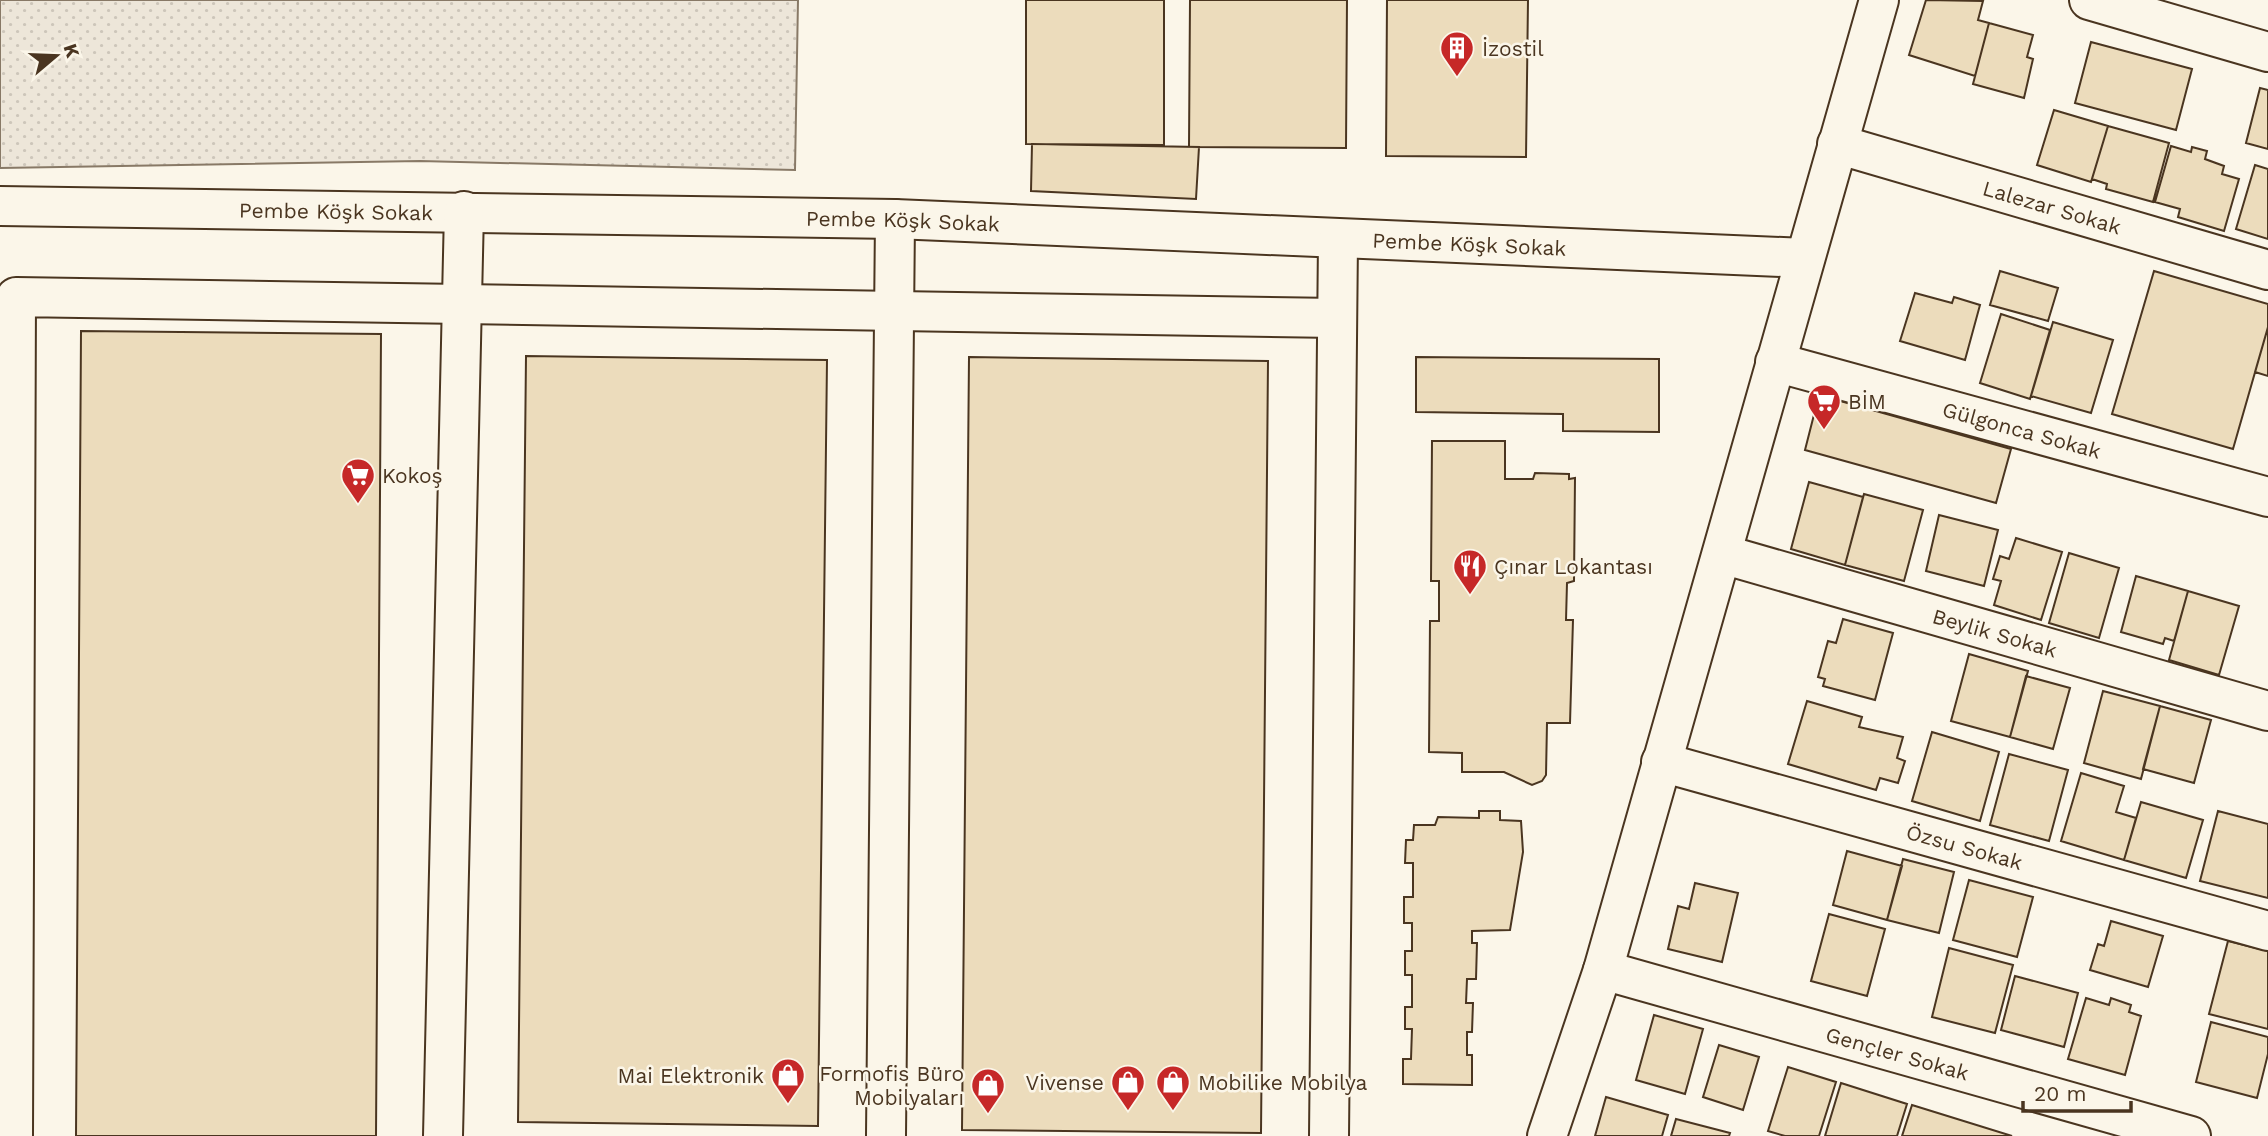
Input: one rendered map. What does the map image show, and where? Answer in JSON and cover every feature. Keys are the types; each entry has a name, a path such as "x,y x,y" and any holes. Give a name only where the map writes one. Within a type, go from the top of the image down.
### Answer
{"street":[{"path":"1547,1136 1603,970 1879,0"},
{"path":"2089,0 2268,52"},
{"name":"Lalezar Sokak","path":"1837,144 2268,270"},
{"name":"Pembe Köşk Sokak","path":"0,206 895,219 1805,258"},
{"path":"443,1136 464,211"},
{"path":"886,1136 895,219"},
{"path":"1329,1136 1338,240"},
{"path":"13,1136 16,297 1337,318"},
{"name":"Gülgonca Sokak","path":"1775,362 2268,497"},
{"name":"Beylik Sokak","path":"1722,554 2268,711"},
{"name":"Özsu Sokak","path":"1661,762 2268,931"},
{"name":"Gençler Sokak","path":"1603,970 2191,1136"}],"shaded area":[{"path":"0,0 798,0 795,170 420,161 0,168"}],"building":[{"path":"1026,0 1164,0 1164,145 1026,144"},
{"path":"1190,0 1347,0 1346,148 1189,147"},
{"name":"İzostil","path":"1387,0 1528,0 1526,157 1386,156"},
{"path":"1926,0 1983,1 1978,20 1989,23 1975,76 1909,55"},
{"path":"1989,23 2033,35 2027,57 2033,59 2024,98 1973,84"},
{"path":"2091,42 2192,69 2176,130 2075,103"},
{"path":"2260,88 2268,90 2268,149 2246,143"},
{"path":"2054,110 2108,126 2091,182 2037,165"},
{"path":"2108,126 2169,143 2153,202 2106,189 2107,184 2092,179"},
{"path":"1032,144 1199,147 1196,199 1031,191"},
{"path":"2171,146 2191,152 2192,147 2207,151 2205,159 2224,166 2222,174 2239,179 2224,231 2178,217 2180,209 2155,202"},
{"path":"2255,165 2268,169 2268,239 2236,229"},
{"path":"2000,271 2058,288 2048,321 1990,305"},
{"path":"2154,271 2268,304 2268,327 2233,449 2112,414"},
{"path":"1915,293 1952,303 1954,297 1980,305 1965,360 1900,341"},
{"path":"2001,314 2050,330 2030,399 1980,383"},
{"path":"2053,322 2113,340 2091,413 2031,396"},
{"path":"2268,327 2268,376 2255,372"},
{"path":"81,331 381,334 376,1136 76,1136"},
{"path":"526,356 827,360 818,1126 518,1122"},
{"path":"969,357 1268,361 1261,1133 962,1130"},
{"path":"1416,357 1659,359 1659,432 1563,431 1563,414 1416,412"},
{"path":"1819,395 2011,449 1996,503 1805,450"},
{"path":"1432,441 1505,441 1505,479 1533,479 1535,473 1569,474 1569,479 1575,478 1574,581 1567,583 1566,620 1573,620 1570,723 1547,723 1546,775 1542,781 1532,785 1504,772 1462,772 1462,753 1429,752 1430,621 1439,621 1439,581 1431,581"},
{"path":"1809,482 1863,497 1845,565 1791,549"},
{"path":"1864,494 1923,510 1904,581 1845,565"},
{"path":"1939,515 1998,530 1984,586 1926,571"},
{"path":"2016,538 2062,552 2041,620 1994,605 2001,581 1993,579 2000,556 2009,559"},
{"path":"2069,553 2119,568 2099,638 2049,623"},
{"path":"2136,576 2188,591 2174,641 2165,638 2163,644 2121,632"},
{"path":"2188,591 2239,606 2219,675 2169,660"},
{"path":"1843,619 1893,633 1875,700 1823,686 1825,679 1818,677 1828,641 1836,643"},
{"path":"1969,654 2028,671 2010,737 1951,721"},
{"path":"2026,676 2070,688 2053,749 2010,737"},
{"path":"2103,691 2160,706 2141,779 2084,763"},
{"path":"1807,701 1862,717 1859,727 1903,737 1897,758 1905,761 1898,783 1880,778 1876,790 1788,764"},
{"path":"2160,706 2211,720 2194,783 2143,769"},
{"path":"1932,732 1999,752 1980,821 1912,801"},
{"path":"2009,754 2068,770 2049,841 1990,825"},
{"path":"2081,773 2124,786 2116,812 2136,818 2124,860 2061,841"},
{"path":"2141,802 2203,820 2186,878 2124,860"},
{"path":"1479,811 1500,811 1500,820 1521,821 1523,852 1510,930 1472,931 1472,943 1477,943 1476,979 1467,979 1466,1003 1473,1003 1472,1032 1467,1032 1467,1055 1472,1055 1472,1085 1403,1084 1403,1059 1411,1059 1412,1029 1405,1029 1405,1007 1412,1007 1412,975 1405,975 1405,951 1412,951 1412,923 1404,923 1404,897 1413,897 1413,863 1405,863 1406,840 1413,840 1414,825 1435,825 1438,817 1479,818"},
{"path":"2218,811 2268,824 2268,898 2200,881"},
{"path":"1847,851 1902,866 1887,920 1833,905"},
{"path":"1903,859 1954,872 1939,933 1887,920"},
{"path":"1969,880 2033,897 2017,957 1953,940"},
{"path":"1695,883 1738,893 1722,962 1668,949 1678,906 1689,909"},
{"path":"1829,914 1885,929 1867,996 1811,981"},
{"path":"2111,921 2163,936 2148,987 2090,970 2098,944 2104,946"},
{"path":"2228,941 2268,951 2268,1029 2209,1014"},
{"path":"1949,948 2013,965 1995,1033 1932,1017"},
{"path":"2015,976 2078,993 2064,1047 2001,1030"},
{"path":"2086,998 2109,1005 2111,998 2131,1005 2129,1012 2141,1016 2125,1075 2068,1059"},
{"path":"1654,1015 1703,1029 1685,1094 1636,1080"},
{"path":"2211,1022 2268,1037 2268,1054 2257,1098 2196,1082"},
{"path":"1719,1045 1759,1057 1743,1110 1703,1097"},
{"path":"1788,1067 1836,1082 1819,1136 1785,1136 1768,1131"},
{"path":"1841,1083 1907,1104 1897,1136 1825,1136"},
{"path":"1606,1097 1668,1115 1662,1136 1595,1136"},
{"path":"1912,1105 2012,1136 1902,1136"},
{"path":"1676,1119 1730,1133 1729,1136 1671,1136"}],"place":[{"name":"İzostil","path":"1457,78"},
{"name":"BİM","path":"1824,431"},
{"name":"Kokoş","path":"358,505"},
{"name":"Çınar Lokantası","path":"1470,596"},
{"name":"Mai Elektronik","path":"788,1105"},
{"name":"Vivense","path":"1128,1112"},
{"name":"Mobilike Mobilya","path":"1173,1112"},
{"name":"Formofis Büro Mobilyaları","path":"988,1115"}]}
